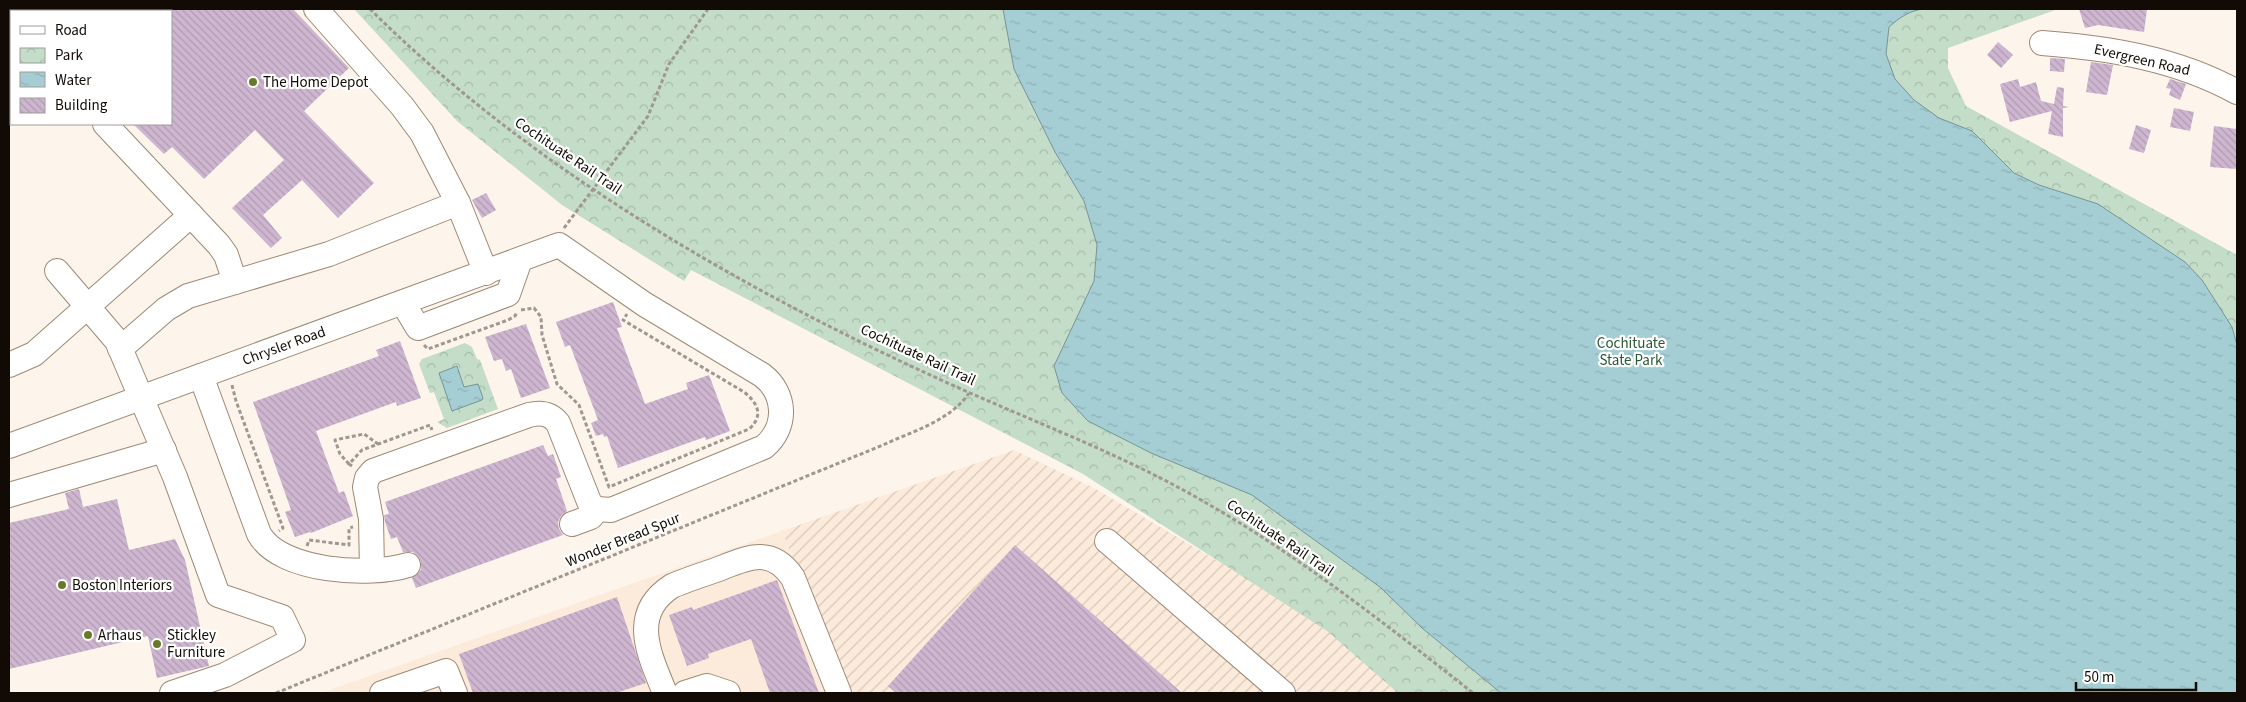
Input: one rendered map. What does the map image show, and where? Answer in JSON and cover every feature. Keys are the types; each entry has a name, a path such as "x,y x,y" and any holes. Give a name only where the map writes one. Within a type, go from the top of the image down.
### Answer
{"street":[{"path":"316,9 412,118 458,203 486,273"},
{"name":"Evergreen Road","path":"2042,43 2092,47 2144,57 2196,72 2237,92"},
{"path":"105,125 223,250 235,282"},
{"path":"120,349 179,300 320,256 458,203"},
{"path":"9,365 34,354 191,216"},
{"path":"372,570 371,513 364,488 370,474 529,415 548,415 558,424 587,500 597,509 620,507 764,447 774,437 779,427 781,400 774,386 762,375 631,296 558,245"},
{"name":"Chrysler Road","path":"9,446 486,273 558,245"},
{"path":"403,303 418,328 508,294 520,260"},
{"path":"57,271 112,334 120,349 164,450 218,595 282,617 293,640 225,674 172,693"},
{"path":"201,376 258,534 265,543 285,556 308,564 345,570 394,569 408,565"},
{"path":"9,495 164,450"},
{"path":"572,524 591,517 597,509"},
{"path":"1107,541 1283,693"},
{"path":"665,693 646,644 646,624 653,606 665,591 679,583 755,556 774,560 782,564 793,578 839,693"},
{"path":"382,693 446,671 455,693"},
{"path":"685,693 708,686 728,693"}],"path":[{"name":"Cochituate Rail Trail","path":"370,9 434,69 480,108 594,189 666,235 778,298 868,345 969,393 1095,446 1218,510 1296,560 1474,693"},
{"path":"558,245 566,226 648,116 669,64 708,9"},
{"path":"511,304 518,311 534,308 541,317 542,335 557,384 579,405 608,487 749,429 756,423 759,409 755,401 744,392 623,320 630,309"},
{"name":"Wonder Bread Spur","path":"276,693 883,445 945,416 962,403 969,393"},
{"path":"349,464 340,454 335,440 364,434 378,444"}],"shaded area":[{"path":"1014,450 1094,488 1301,610 1414,693 848,693 782,531"},
{"path":"782,531 848,693 321,693"}],"green space":[{"name":"Cochituate State Park","path":"354,9 2058,9 1948,48 1948,68 1966,106 2237,255 2237,693 1398,693 1327,631 1083,474 691,270 684,281 562,205 457,121"},
{"path":"465,343 472,347 477,359 480,360 498,409 447,428 437,422 444,419 434,392 430,393 419,364 422,359"}],"water":[{"name":"Cochituate State Park","path":"1003,9 1924,9 1905,15 1889,27 1886,54 1895,79 1914,100 1939,118 1972,131 2014,173 2039,185 2098,204 2185,262 2202,280 2232,327 2237,345 2237,693 1501,693 1422,628 1380,587 1252,495 1151,453 1088,421 1062,393 1054,366 1094,281 1097,245 1084,201 1055,152 1014,69"},
{"path":"457,366 464,387 478,384 483,398 452,411 439,373"}],"building":[{"name":"The Home Depot","path":"293,9 349,68 304,111 374,183 338,218 302,180 263,215 282,238 271,248 232,208 284,160 255,130 204,179 172,147 164,154 134,125 172,125 171,10"},
{"path":"2079,9 2147,9 2144,32 2098,25 2085,28"},
{"path":"1998,42 2013,55 2001,68 1987,55"},
{"path":"2050,58 2065,59 2064,72 2050,71"},
{"path":"2091,62 2113,65 2107,95 2086,92"},
{"path":"2018,79 2020,87 2036,82 2041,101 2054,104 2057,87 2064,88 2063,106 2069,107 2063,108 2063,137 2048,134 2052,111 2010,122 2000,84"},
{"path":"2170,79 2186,84 2180,100 2169,95 2171,89 2166,88"},
{"path":"2174,108 2194,112 2190,131 2170,127"},
{"path":"2136,125 2151,130 2144,153 2129,149"},
{"path":"2214,126 2237,129 2237,169 2210,167"},
{"path":"486,193 496,210 482,218 472,200"},
{"path":"613,302 622,327 617,328 645,404 688,389 686,383 709,375 730,431 706,440 705,437 618,468 607,436 604,437 603,434 596,436 591,423 598,420 570,345 565,347 556,322"},
{"path":"526,324 550,388 521,398 511,369 506,371 502,359 494,361 485,337"},
{"path":"400,341 421,398 397,406 396,402 316,431 339,493 344,491 353,516 311,533 295,537 285,512 291,510 253,402 379,356 376,350"},
{"path":"543,445 548,456 553,454 561,477 556,479 567,511 558,522 559,529 563,535 416,588 412,578 421,570 421,562 413,552 403,552 397,537 391,539 385,522 384,515 389,514 385,502"},
{"path":"79,489 83,507 117,499 129,550 175,539 185,560 209,666 157,678 148,636 9,669 9,523 69,509 65,493"},
{"path":"1015,545 1182,693 896,693 888,686"},
{"path":"777,580 819,693 770,693 751,639 708,654 709,658 687,666 669,615 692,607 693,610"},
{"path":"617,597 646,683 616,693 473,693 459,654"}],"place":[{"name":"The Home Depot","path":"253,82"},
{"name":"Boston Interiors","path":"62,585"},
{"name":"Arhaus","path":"88,635"},
{"name":"Stickley Furniture","path":"157,644"}]}
